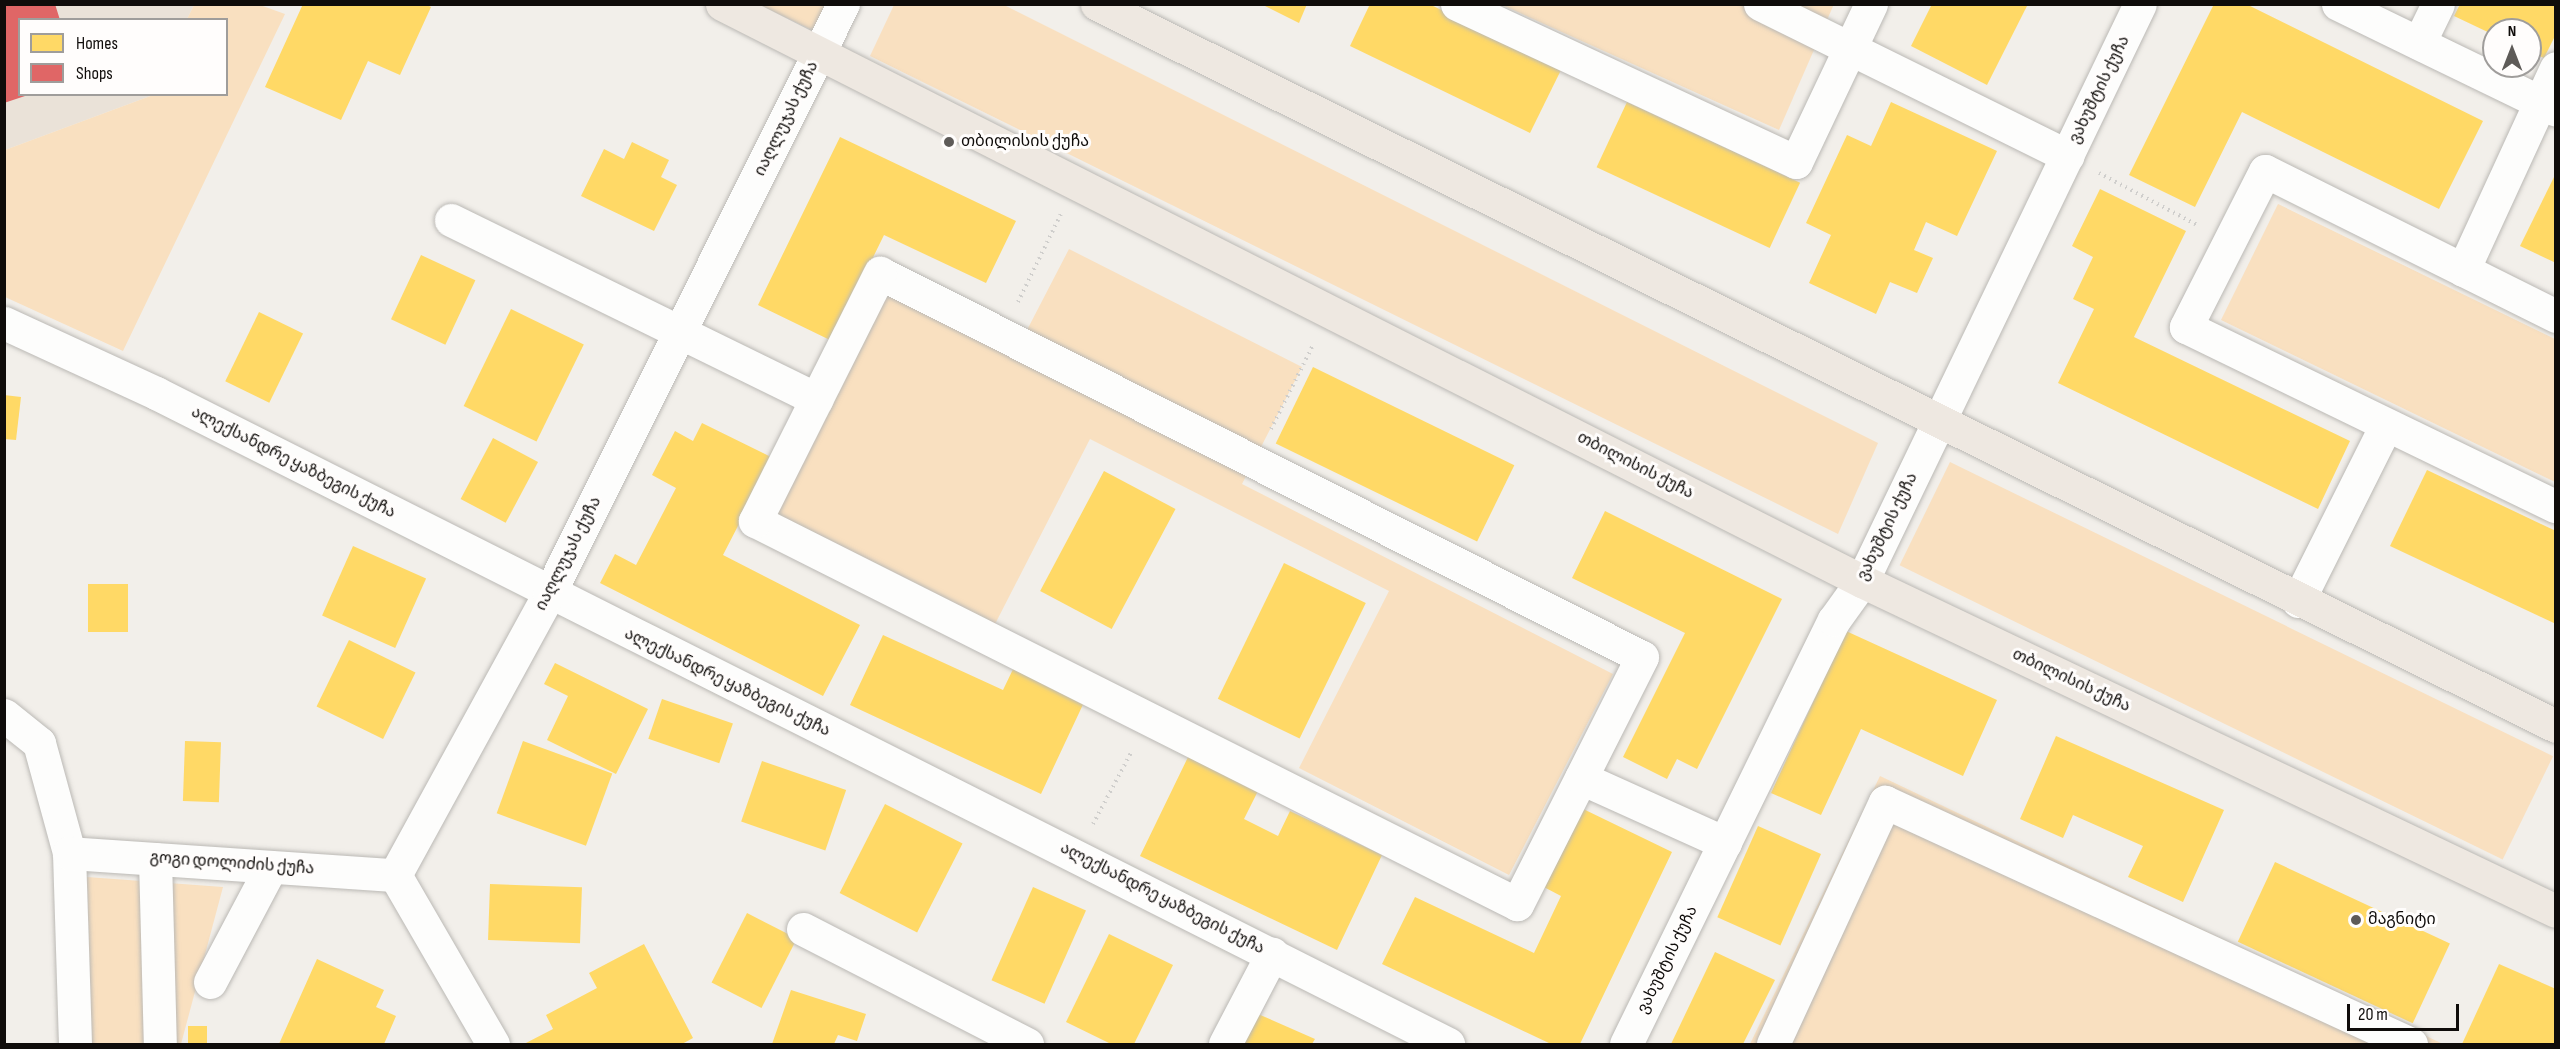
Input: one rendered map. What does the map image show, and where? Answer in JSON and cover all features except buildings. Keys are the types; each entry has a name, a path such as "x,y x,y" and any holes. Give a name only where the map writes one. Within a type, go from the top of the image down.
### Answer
{"main road":[{"name":"თბილისის ქუჩა","path":"722,4 1077,181 1330,312 1862,581 2556,911"},
{"path":"1097,4 1939,424 2556,726"}],"street":[{"name":"იაღლუჯას ქუჩა","path":"395,875 549,594 843,4"},
{"path":"1457,4 1796,162 1871,4"},
{"path":"1760,4 2068,156"},
{"name":"ვახუშტის ქუჩა","path":"1626,1044 1834,620 1862,581 2140,4"},
{"path":"2338,4 2547,105"},
{"path":"2419,43 2438,4"},
{"path":"2463,270 2547,105 2556,68"},
{"path":"2556,316 2265,171 2186,327 2556,507"},
{"path":"451,220 816,399"},
{"path":"880,273 1642,657 1517,904 755,520 816,399 880,273"},
{"name":"ალექსანდრე ყაზბეგის ქუჩა","path":"4,323 156,393 549,594 1448,1044"},
{"path":"2298,601 2386,425"},
{"path":"4,715 39,743 69,853 75,1044"},
{"path":"1581,778 1725,843"},
{"path":"1773,1044 1885,802 2411,1044"},
{"name":"გოგი დოლიძის ქუჩა","path":"69,853 395,875"},
{"path":"155,859 160,1044"},
{"path":"210,982 271,867"},
{"path":"395,875 493,1044"},
{"path":"803,929 1027,1044"},
{"path":"1225,1044 1272,954"}],"path":[{"path":"2068,156 2229,242"},
{"path":"1002,335 1077,181"},
{"path":"1255,462 1330,312"},
{"path":"1075,856 1149,719"}],"shaded area":[{"path":"1834,4 1779,130 1502,5"},
{"path":"5,5 194,5 188,18 18,18 18,96 150,96 5,150"},
{"path":"194,5 260,5 285,14 123,351 5,297 5,150 150,96 228,96 228,18 188,18"},
{"path":"760,5 826,5 814,31"},
{"path":"894,5 1004,5 1878,443 1838,534 870,56"},
{"path":"2278,204 2555,339 2555,482 2221,320"},
{"path":"1069,249 1302,367 1242,484 1613,674 1509,875 1299,768 1389,591 1090,439 992,630 764,514 881,287 1014,355"},
{"path":"1950,462 2553,756 2503,860 1900,565"},
{"path":"1880,776 2443,1044 1750,1044"},
{"path":"87,877 223,887 181,1044 92,1044"}],"place":[{"name":"თბილისის ქუჩა","path":"949,142"},
{"name":"მაგნიტი","path":"2356,920"}]}
